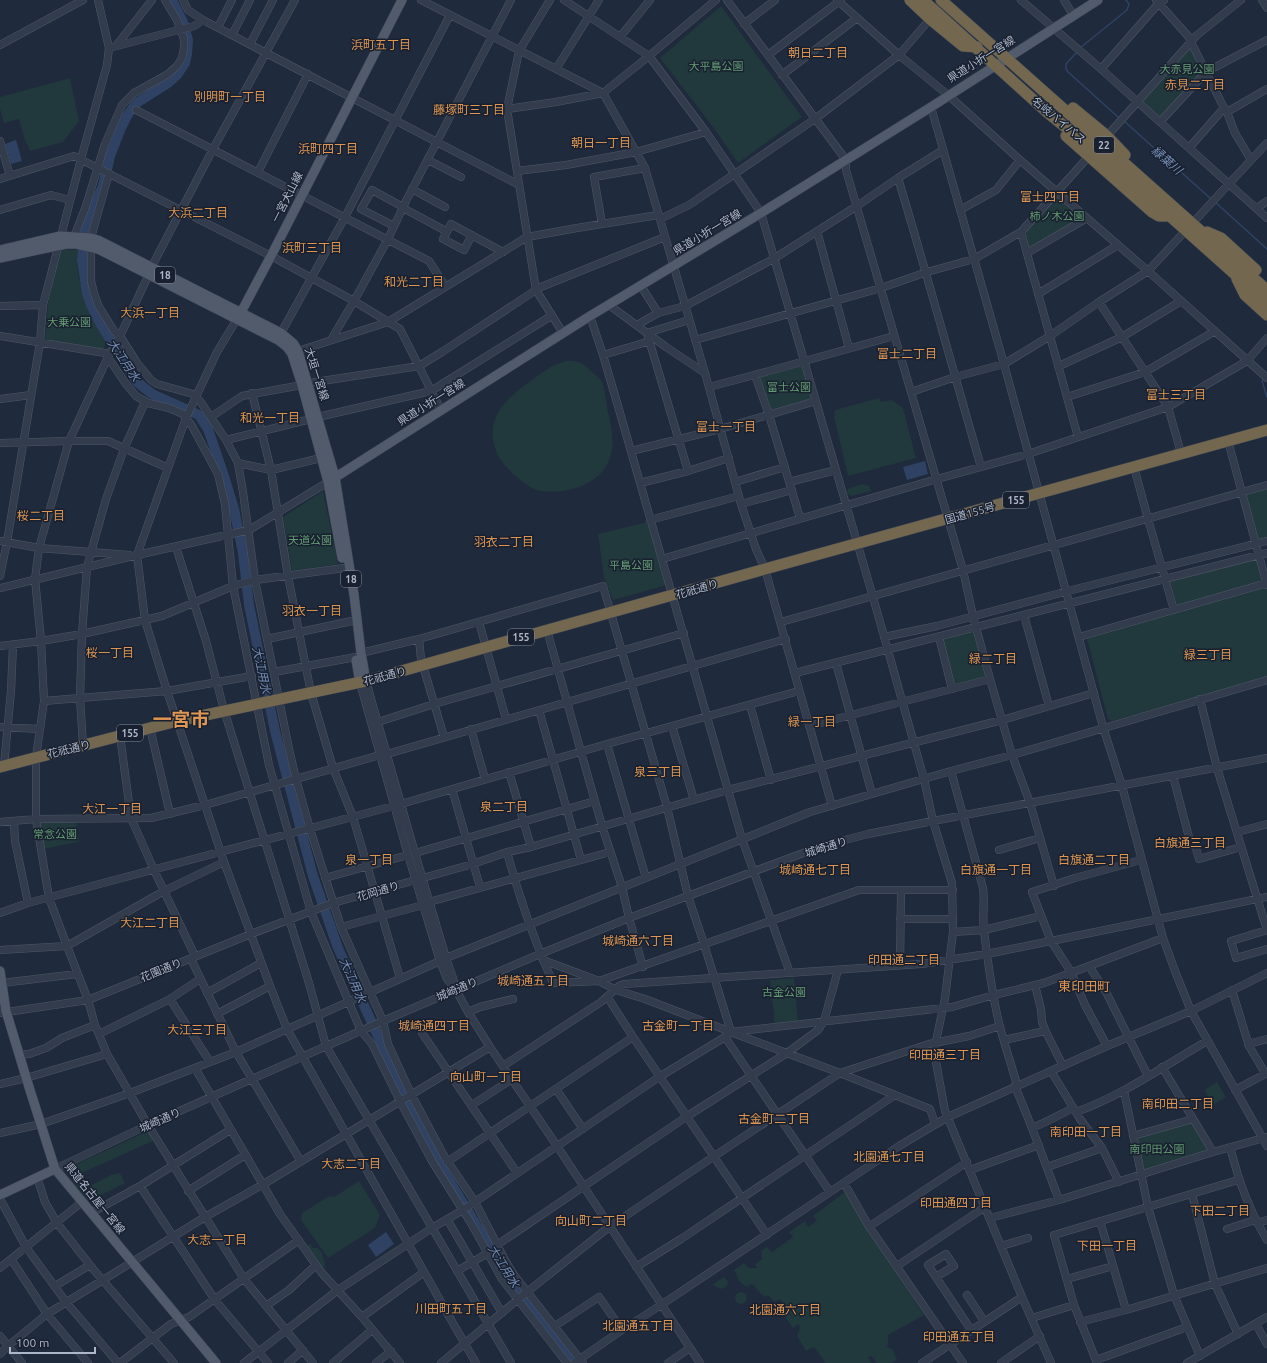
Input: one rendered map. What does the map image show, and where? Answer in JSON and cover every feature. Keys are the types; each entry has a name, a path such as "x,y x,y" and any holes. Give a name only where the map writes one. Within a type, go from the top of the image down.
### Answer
{"highway":[{"path":"910,0 930,19 963,46 977,47"},
{"name":"名岐バイパス","path":"923,0 977,47 1048,113 1115,167 1170,216 1192,228"},
{"name":"名岐バイパス","path":"942,0 1138,176 1192,228 1236,275 1267,303"},
{"name":"22","path":"951,0 965,20"},
{"name":"22","path":"1020,69 1026,69 1032,72 1106,136 1133,164 1138,176"},
{"name":"22","path":"1048,113 1057,129 1152,212 1159,216 1170,216"},
{"path":"1082,126 1096,128"},
{"path":"1099,165 1115,167"},
{"name":"22","path":"1192,228 1221,238 1266,286"},
{"name":"22","path":"1236,275 1245,295 1267,315"},
{"name":"国道155号","path":"765,569 1267,430"},
{"name":"花祇通り","path":"2,767 177,721 363,682 765,569"}],"main road":[{"name":"一宮犬山線","path":"239,316 402,0"},
{"name":"県道小折一宮線","path":"332,479 590,316 674,267 931,107 1098,0"},
{"name":"大垣一宮線","path":"0,250 59,240 75,239 90,242 98,240 150,271 239,316 278,340 287,347 292,354 305,384"},
{"name":"大垣一宮線","path":"0,258 59,240"},
{"name":"大垣一宮線","path":"239,316 281,333 293,343 298,351 305,384 332,479 354,594 358,655"},
{"name":"大垣一宮線","path":"315,418 322,458 332,479 352,621 363,682"},
{"name":"県道名古屋一宮線","path":"0,972 3,1012 20,1055 55,1169 216,1363"},
{"path":"0,1195 55,1169"}],"street":[{"path":"0,45 83,0"},
{"path":"0,576 3,542 23,442 40,342 43,305 59,240 112,47 98,0"},
{"path":"112,47 152,0"},
{"path":"75,239 105,144 122,105 134,93 168,74 177,66 182,58 184,39 182,30 165,0"},
{"path":"183,0 188,10 203,20 519,185"},
{"path":"218,27 232,0"},
{"path":"232,34 249,0"},
{"path":"250,44 273,0"},
{"path":"295,0 181,210 109,355 69,441 39,548 35,579 41,641 44,701 36,757 36,819 49,898 66,946 88,1000 95,1026 107,1054 148,1126 244,1279 313,1363"},
{"path":"421,0 603,93 636,152 644,168 690,320 741,504 750,533 765,569 781,622 832,806"},
{"path":"331,340 388,239 412,189 511,0"},
{"path":"550,0 519,51 507,109 536,290 563,334"},
{"path":"564,0 649,56 706,132 761,213 873,597 924,779 933,821 952,883 953,932 948,960 945,998 934,1051 945,1111 1051,1363"},
{"path":"556,69 599,0"},
{"path":"620,37 650,0"},
{"path":"507,109 603,93 716,0"},
{"path":"727,0 846,160 846,170 964,570 973,616 990,679 1012,755 1030,803 1054,886"},
{"path":"744,24 775,0"},
{"path":"1021,0 1267,218"},
{"path":"1064,0 1073,16"},
{"path":"1106,136 1196,36 1240,0"},
{"path":"1262,0 1267,8"},
{"path":"768,55 839,1 1148,271 1267,378"},
{"path":"1100,69 1160,1 1188,36 1251,160"},
{"path":"281,333 345,217 450,15"},
{"path":"782,74 857,18"},
{"path":"298,351 388,322 527,237 602,224 659,217 689,205 815,119 899,55 930,19"},
{"path":"112,47 182,30 192,27 203,20"},
{"path":"1160,122 1206,72 1267,40"},
{"path":"258,172 308,74"},
{"path":"1189,148 1226,110 1267,89"},
{"path":"931,107 1004,364 1094,693 1122,786 1162,938 1191,1011 1234,1090 1265,1138 1267,1146"},
{"path":"136,110 302,194 429,261 445,286"},
{"path":"517,171 566,165 636,152 706,132"},
{"path":"0,141 10,176"},
{"path":"911,392 955,377 1004,364 1050,336 1099,302 1148,271 1192,228 1229,184 1267,143"},
{"path":"637,325 658,313 685,306 775,258 943,150"},
{"path":"0,179 74,156 271,256 354,301 400,329 441,410"},
{"path":"695,340 791,314 974,259 1021,232 1089,156"},
{"path":"428,160 461,177"},
{"path":"960,210 996,190 1020,160"},
{"path":"602,224 594,177 644,168"},
{"path":"109,173 90,242 94,293 104,315 118,339 145,373 157,384 188,392 196,399 211,417 226,440 238,463 252,581 274,672 293,780 341,927 370,992 388,1044 411,1094 447,1162 475,1202 508,1265 526,1292 555,1326 579,1362 622,1330 935,1123 1107,1046 1191,1011 1267,973"},
{"path":"898,178 927,272 981,467"},
{"path":"412,189 445,207"},
{"path":"394,226 361,209 372,190 444,230"},
{"path":"0,210 51,195 70,200"},
{"path":"1256,208 1267,201"},
{"path":"1027,253 1087,218"},
{"path":"816,231 849,348"},
{"path":"1021,232 1078,437"},
{"path":"472,235 503,252"},
{"path":"211,417 242,396 252,393 419,366 536,290 665,237"},
{"path":"1038,294 1118,245"},
{"path":"641,286 658,313"},
{"path":"1059,366 1122,337 1182,301"},
{"path":"1099,302 1168,407 1181,453"},
{"path":"0,306 43,305"},
{"path":"609,305 705,374"},
{"path":"239,316 217,352 188,416 136,555 145,620 224,862 261,964 287,1029 476,1363"},
{"path":"226,440 262,430 431,391 551,316"},
{"path":"590,316 603,355 673,595 742,839 790,973"},
{"path":"647,333 690,320"},
{"path":"1067,397 1145,372 1215,331"},
{"path":"647,333 688,471"},
{"path":"0,336 105,353 109,355 126,384 136,396 148,404 169,408 188,416 218,474 225,504 230,535 235,586 252,676 311,912 349,1002 432,1161 464,1210 502,1279 567,1363"},
{"path":"709,386 804,362 894,336"},
{"path":"662,559 800,518 1028,454 1168,407 1247,361 1267,338"},
{"path":"603,355 650,341"},
{"path":"754,375 769,415 800,518"},
{"path":"252,393 271,470 298,633 311,693 332,768 352,817 400,978"},
{"path":"0,399 30,395"},
{"path":"631,452 720,429 816,401"},
{"path":"83,746 80,698 82,634 87,567 106,499 124,448 146,402"},
{"path":"1079,637 1267,584 1228,440"},
{"path":"0,443 108,441 168,468"},
{"path":"238,463 271,470 322,458"},
{"path":"640,483 688,471 729,458"},
{"path":"735,482 785,467"},
{"path":"1134,467 1174,610"},
{"path":"789,482 836,470"},
{"path":"0,588 136,555 247,531 332,479"},
{"path":"781,622 1267,485"},
{"path":"741,504 792,490"},
{"path":"650,520 739,496"},
{"path":"884,637 937,626 1267,541"},
{"path":"3,542 39,548 91,553 136,555"},
{"path":"176,547 206,641 224,710 309,983 326,1046 511,1363"},
{"path":"795,673 1267,553"},
{"path":"0,646 82,634 162,616 235,586 252,581 344,568"},
{"path":"274,672 306,667 358,655 603,586 667,807 688,896 715,978 728,1034 751,1075 830,1192"},
{"path":"1024,615 1049,706"},
{"path":"267,639 352,621"},
{"path":"479,622 506,719"},
{"path":"547,630 602,826 622,888 643,967"},
{"path":"378,722 434,704 684,633"},
{"path":"939,637 952,689"},
{"path":"419,639 423,665 444,737"},
{"path":"0,822 36,819 151,818 170,814 786,639"},
{"path":"2,767 4,727 11,691 12,645"},
{"path":"836,663 872,794"},
{"path":"44,701 167,691 252,676"},
{"path":"809,726 990,679"},
{"path":"0,1133 40,1124 130,1093 236,1052 443,959 810,812 950,771 1012,755 1267,680"},
{"path":"363,682 378,722 384,754"},
{"path":"363,682 426,903 443,959 454,978 456,990 490,1047 700,1363"},
{"path":"0,913 49,898 398,805 553,759 799,691"},
{"name":"花岡通り","path":"311,912 333,904 473,864 507,852 531,847 667,807 1002,720 1094,693"},
{"path":"1200,699 1217,768 1267,928 1231,941 1236,958 1267,949"},
{"path":"750,705 771,780"},
{"path":"539,710 581,860"},
{"path":"672,726 694,800"},
{"path":"4,727 40,729"},
{"path":"150,728 170,814"},
{"path":"471,729 486,779"},
{"path":"120,736 131,818 164,891 216,1014 236,1052 300,1160"},
{"path":"607,744 646,878"},
{"name":"城崎通り","path":"55,1169 380,1022 456,990 541,957 629,918 822,846 868,834 963,815 1267,758"},
{"path":"950,771 984,898 984,930 1000,1026 1016,1086 1059,1200"},
{"path":"509,772 531,847"},
{"path":"1172,776 1191,845 1195,845 1199,859 1241,847"},
{"path":"452,789 480,887"},
{"path":"325,878 595,801"},
{"path":"14,821 15,841 28,904"},
{"path":"1237,832 1267,824"},
{"path":"999,850 1040,838"},
{"path":"507,852 529,924 541,957 553,983 599,981 643,967 859,890 953,890"},
{"path":"341,927 610,852"},
{"path":"1107,1046 1085,1005 1071,972 1051,941 1032,892 1075,878 1142,860"},
{"path":"0,950 66,946 164,891 224,862"},
{"path":"900,966 901,891"},
{"path":"503,1066 608,998 619,986 624,984 900,966 948,960 987,954 1267,897"},
{"name":"花園通り","path":"3,1012 88,1000 251,934 311,912"},
{"path":"953,932 984,930 1041,916"},
{"path":"900,919 953,919"},
{"path":"244,1363 338,1290 408,1243 464,1210 659,1077 728,1034 824,1021 952,1007 1035,985 1162,938"},
{"path":"541,957 599,981 616,990 646,998 728,1034 787,1053 930,1109 935,1123"},
{"path":"207,993 261,964"},
{"path":"1089,966 1106,992 1148,1076"},
{"path":"497,1245 686,1117 787,1053 818,1030 824,1021 838,970"},
{"path":"2,983 77,974"},
{"path":"99,1034 170,999 200,979"},
{"path":"1035,985 1045,1031 1063,1066"},
{"path":"216,1014 270,986"},
{"path":"1232,990 1248,1044 1266,1073 1234,1090"},
{"path":"608,998 659,1077 766,1235"},
{"path":"170,999 210,1062"},
{"path":"468,1012 480,1007 513,999"},
{"path":"20,1055 29,1054 46,1048 62,1038 95,1026"},
{"path":"441,1363 526,1292 609,1227 840,1073 894,1055 936,1043 969,1036 1000,1026"},
{"path":"1004,1040 1045,1031"},
{"path":"422,1032 517,1173"},
{"path":"447,1162 633,1037"},
{"path":"1248,1044 1267,1039"},
{"path":"1032,1128 1050,1121 1053,1117 1096,1104 1124,1091 1207,1041"},
{"path":"0,1354 47,1314 66,1302 173,1236 490,1047"},
{"path":"0,1084 26,1078 107,1054"},
{"path":"1162,1067 1213,1152"},
{"path":"195,1068 280,1214 316,1265 400,1363"},
{"path":"1051,1071 1074,1110 1102,1148 1119,1182"},
{"path":"472,1106 512,1079"},
{"path":"556,1089 583,1129"},
{"path":"1124,1091 1148,1207 1174,1296 1200,1356"},
{"path":"636,1267 681,1239 895,1095"},
{"path":"1133,1136 1193,1119"},
{"path":"91,1213 140,1186 230,1130"},
{"path":"990,1218 1059,1200 1213,1152 1265,1138"},
{"path":"870,1226 968,1166 1039,1145"},
{"path":"1230,1147 1238,1180 1256,1222 1267,1240"},
{"path":"1047,1167 1102,1148"},
{"path":"188,1191 245,1155"},
{"path":"36,1177 46,1202 57,1223 90,1265 174,1363"},
{"path":"1187,1327 1096,1361 1074,1305 1054,1235 1238,1180"},
{"path":"844,1183 870,1226 964,1363"},
{"path":"140,1186 215,1300 268,1363"},
{"path":"1192,1194 1215,1284 1238,1334"},
{"path":"0,1199 26,1247 66,1302 119,1363 171,1324 189,1317 215,1300 299,1240"},
{"path":"0,1268 82,1202"},
{"path":"897,1266 985,1207"},
{"path":"447,1220 502,1313"},
{"path":"1227,1229 1267,1220"},
{"path":"1100,1221 1126,1310"},
{"path":"1001,1246 1028,1238"},
{"path":"457,1271 488,1253"},
{"path":"936,1277 954,1266 946,1254 928,1265 971,1330"},
{"path":"11,1259 47,1314 88,1363"},
{"path":"55,1286 90,1265"},
{"path":"266,1306 289,1290 316,1265"},
{"path":"1067,1279 1113,1266"},
{"path":"1080,1322 1126,1310 1267,1268"},
{"path":"362,1317 424,1272"},
{"path":"967,1296 984,1321"},
{"path":"555,1326 599,1297 622,1330"},
{"path":"922,1363 1022,1297"},
{"path":"1032,1318 1074,1305"},
{"path":"1187,1363 1267,1317"},
{"path":"1256,1324 1267,1344"},
{"path":"333,1363 372,1330"},
{"path":"0,1336 22,1363"},
{"path":"1001,1363 1040,1336"},
{"path":"668,1363 690,1348"},
{"path":"288,1363 303,1350"},
{"path":"376,1363 391,1351"}],"green space":[{"name":"大平島公園","path":"721,6 802,117 738,163 713,127 660,58"},
{"name":"大赤見公園","path":"1191,47 1203,72 1160,118 1142,101"},
{"path":"70,78 79,121 63,142 30,151 25,141 19,119 4,123 0,109 0,97"},
{"name":"柿ノ木公園","path":"1055,196 1082,218 1030,250 1024,231"},
{"name":"大乗公園","path":"60,249 79,250 77,261 79,279 92,318 108,342 102,350 45,340 48,304"},
{"path":"566,361 582,363 599,377 603,384 613,439 611,454 601,473 593,480 573,489 551,492 540,491 518,479 500,459 493,440 494,422 502,406 515,393 546,370"},
{"name":"富士公園","path":"802,365 812,400 770,411 758,377"},
{"path":"879,398 881,402 892,400 903,408 916,458 848,476 834,417 835,410"},
{"path":"862,484 869,486 871,491 851,496 847,493 848,489"},
{"path":"1267,485 1267,541 1256,545 1243,492"},
{"name":"天道公園","path":"323,491 338,564 292,571 283,517"},
{"name":"平島公園","path":"647,522 667,585 613,600 604,577 598,534"},
{"path":"1259,559 1267,589 1267,678 1112,721 1108,719 1087,639 1179,612 1170,581"},
{"path":"974,630 987,677 954,686 942,640"},
{"name":"常念公園","path":"38,821 76,822 79,842 43,849"},
{"name":"古金公園","path":"794,978 798,1022 775,1025 770,980"},
{"path":"1217,1082 1226,1097 1213,1105 1204,1090"},
{"name":"南印田公園","path":"1192,1122 1208,1151 1144,1171 1136,1138"},
{"path":"148,1131 153,1141 75,1176 70,1167"},
{"path":"120,1173 125,1183 89,1201 71,1180 78,1177 86,1188 111,1175"},
{"path":"359,1181 380,1215 375,1228 328,1258 301,1220 302,1213 329,1196 334,1197"},
{"path":"846,1191 886,1258 924,1315 888,1335 888,1345 886,1346 892,1349 897,1359 892,1363 877,1363 871,1356 868,1358 872,1363 826,1363 814,1347 806,1351 797,1336 800,1327 798,1324 793,1328 782,1313 786,1310 794,1319 780,1299 774,1302 768,1295 765,1297 752,1284 746,1287 739,1281 734,1270 744,1263 749,1268 757,1268 755,1264 762,1259 761,1251 767,1247 772,1252 793,1237 789,1232 805,1221 808,1227 817,1221 813,1216"},
{"path":"309,1244 312,1248 318,1248 322,1253 325,1265 323,1269 307,1246"},
{"path":"724,1277 728,1282 727,1286 722,1289 712,1285"},
{"path":"741,1292 745,1294 747,1298 745,1302 741,1304 737,1302 735,1298 737,1294"}],"water":[{"path":"16,140 22,161 11,164 5,144"},
{"path":"925,461 928,474 907,480 903,467"},
{"path":"386,1232 394,1244 376,1257 368,1245"}],"waterway":[{"name":"大江用水","path":"172,0 183,22 188,40 185,63 177,75 168,83 134,106 121,128 110,156 103,186 87,222 82,260 87,293 100,323 137,382 152,394 199,415 208,429 234,509 243,553 249,605 275,731 313,876 338,948 420,1129 437,1160 486,1241 526,1301 576,1363"},
{"name":"縁葉川","path":"1080,48 1127,10 1129,4 1126,0"},
{"name":"縁葉川","path":"1076,53 1066,64 1066,69 1118,117"},
{"name":"縁葉川","path":"1124,121 1210,198"},
{"name":"縁葉川","path":"1215,202 1267,249"},
{"name":"縁葉川","path":"1263,380 1262,381 1267,397"}],"district":[{"name":"浜町五丁目","path":"381,44"},
{"name":"朝日二丁目","path":"818,52"},
{"name":"赤見二丁目","path":"1195,84"},
{"name":"別明町一丁目","path":"230,96"},
{"name":"藤塚町三丁目","path":"469,109"},
{"name":"朝日一丁目","path":"601,142"},
{"name":"浜町四丁目","path":"328,148"},
{"name":"富士四丁目","path":"1050,196"},
{"name":"大浜二丁目","path":"198,212"},
{"name":"浜町三丁目","path":"312,247"},
{"name":"和光二丁目","path":"414,281"},
{"name":"大浜一丁目","path":"150,312"},
{"name":"富士二丁目","path":"907,353"},
{"name":"富士三丁目","path":"1176,394"},
{"name":"和光一丁目","path":"270,417"},
{"name":"富士一丁目","path":"726,426"},
{"name":"桜二丁目","path":"41,515"},
{"name":"羽衣二丁目","path":"504,541"},
{"name":"羽衣一丁目","path":"312,610"},
{"name":"桜一丁目","path":"110,652"},
{"name":"緑三丁目","path":"1208,654"},
{"name":"緑二丁目","path":"993,658"},
{"name":"一宮市","path":"181,719"},
{"name":"緑一丁目","path":"812,721"},
{"name":"泉三丁目","path":"658,771"},
{"name":"泉二丁目","path":"504,806"},
{"name":"大江一丁目","path":"112,808"},
{"name":"白旗通三丁目","path":"1190,842"},
{"name":"泉一丁目","path":"369,859"},
{"name":"白旗通二丁目","path":"1094,859"},
{"name":"城崎通七丁目","path":"815,869"},
{"name":"白旗通一丁目","path":"996,869"},
{"name":"大江二丁目","path":"150,922"},
{"name":"城崎通六丁目","path":"638,940"},
{"name":"印田通二丁目","path":"904,959"},
{"name":"城崎通五丁目","path":"533,980"},
{"name":"東印田町","path":"1084,986"},
{"name":"城崎通四丁目","path":"434,1025"},
{"name":"古金町一丁目","path":"678,1025"},
{"name":"大江三丁目","path":"197,1029"},
{"name":"印田通三丁目","path":"945,1054"},
{"name":"向山町一丁目","path":"486,1076"},
{"name":"南印田二丁目","path":"1178,1103"},
{"name":"古金町二丁目","path":"774,1118"},
{"name":"南印田一丁目","path":"1086,1131"},
{"name":"北園通七丁目","path":"889,1156"},
{"name":"大志二丁目","path":"351,1163"},
{"name":"印田通四丁目","path":"956,1202"},
{"name":"下田二丁目","path":"1220,1210"},
{"name":"向山町二丁目","path":"591,1220"},
{"name":"大志一丁目","path":"217,1239"},
{"name":"下田一丁目","path":"1107,1245"},
{"name":"川田町五丁目","path":"451,1308"},
{"name":"北園通六丁目","path":"785,1309"},
{"name":"北園通五丁目","path":"638,1325"},
{"name":"印田通五丁目","path":"959,1336"}]}
